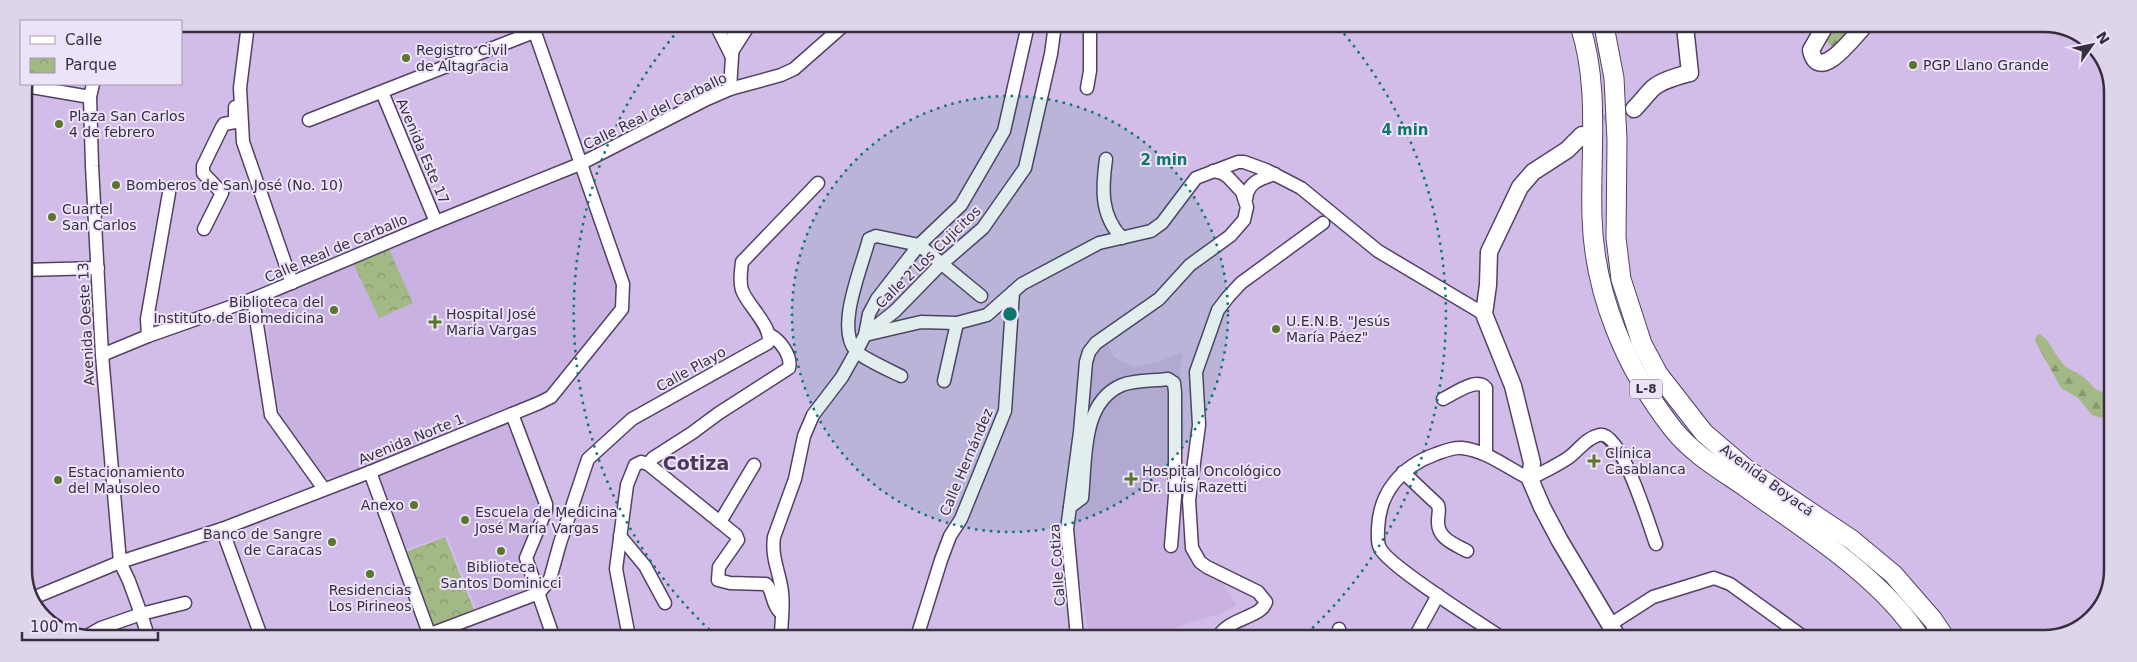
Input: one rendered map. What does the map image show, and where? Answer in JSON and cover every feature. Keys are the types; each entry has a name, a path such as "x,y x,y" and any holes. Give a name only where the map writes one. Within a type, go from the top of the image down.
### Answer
{"highway":[{"name":"Avenida Boyacá","path":"1582,32 1585,39 1593,105 1593,247 1600,282 1613,325 1634,370 1674,431 1698,454 1838,554 1895,604 1914,630"},
{"name":"Avenida Boyacá","path":"1605,32 1614,78 1617,140 1616,238 1621,279 1642,344 1658,374 1704,433 1746,469 1852,540 1893,574 1940,630"}],"main road":[{"path":"1634,109 1654,87 1678,76 1690,73 1686,32"},
{"path":"1822,32 1811,50 1812,56 1817,61 1824,62 1833,58 1858,32"},
{"path":"1582,135 1568,150 1533,172 1517,194 1489,252 1488,285 1484,314 1513,386 1532,463 1530,479 1560,541 1613,630"}],"street":[{"path":"247,32 240,88 243,142 292,283"},
{"path":"309,120 382,92 524,32"},
{"name":"Avenida Norte 1","path":"38,596 120,562 222,528 370,472 551,397 622,309 623,284 534,32"},
{"path":"720,32 731,55"},
{"path":"730,89 733,32"},
{"path":"731,55 744,32"},
{"name":"Calle Real del Carballo","path":"580,164 707,99 730,89 781,76 794,69 836,32"},
{"path":"781,630 783,593 773,554 774,537 795,479 804,436 813,415 842,377 856,352 865,335 870,314 877,299 919,245 961,205 1004,132 1026,32"},
{"name":"Calle 2 Los Cujicitos","path":"865,335 894,311 941,264 983,228 1024,168 1054,32"},
{"path":"1087,88 1090,71 1090,32"},
{"name":"Avenida Oeste 13","path":"93,85 90,97 102,355 120,562 129,580 146,630"},
{"path":"33,87 90,97"},
{"path":"204,229 222,193 203,173 203,166 224,124 235,122 235,101 240,88"},
{"name":"Avenida Este 17","path":"382,92 436,222"},
{"path":"1106,159 1103,178 1105,207 1113,228 1122,238"},
{"path":"865,335 921,322 957,323 987,315 1022,284 1099,243 1151,231 1162,223 1196,178 1232,164 1244,162 1275,174 1307,193 1378,251 1484,314"},
{"name":"Calle Real de Carballo","path":"102,355 148,336 253,299 580,164"},
{"path":"1214,171 1222,172 1228,176 1246,199"},
{"path":"1246,199 1247,192 1253,183 1275,174"},
{"path":"648,464 719,413 790,368 789,359 781,344 770,335 742,291 740,279 742,262 818,183"},
{"path":"148,336 147,319 169,193"},
{"name":"Calle Cotiza","path":"1076,630 1067,530 1080,432 1086,362 1089,352 1096,344 1159,299 1190,265 1235,232 1244,220 1246,199"},
{"path":"1224,630 1234,622 1259,612 1266,602 1258,592 1200,562 1192,548 1189,500 1199,425 1196,372 1218,310 1228,296 1241,283 1324,223"},
{"path":"901,376 856,352 847,329 848,311 869,239 876,236 919,245 981,296"},
{"path":"32,270 98,268"},
{"name":"Calle Hernández","path":"919,630 950,536 961,519 1005,411 1013,292"},
{"path":"253,299 271,415 324,489"},
{"path":"944,381 957,323"},
{"name":"Calle Playo","path":"538,592 550,579 588,459 632,419 720,368 761,348 768,343 770,335"},
{"path":"1070,507 1082,498 1090,425 1094,410 1102,400 1124,385 1168,379 1174,383 1175,392 1175,496 1170,546"},
{"path":"1443,399 1476,383 1483,384 1486,388 1486,453"},
{"path":"512,414 546,504 546,510 526,558 551,630"},
{"path":"1490,630 1394,564 1379,547 1378,519 1383,499 1403,472 1431,456 1449,449 1461,447 1486,453 1510,469 1530,479 1568,458 1592,438 1604,435 1611,439 1628,469 1656,544"},
{"path":"628,630 616,569 627,485 635,465 641,462 648,464 738,538 719,567 718,580 766,584 770,588 772,603 781,613"},
{"path":"720,522 754,465"},
{"path":"370,472 426,630"},
{"path":"1403,472 1438,505 1440,510 1438,526 1441,534 1448,541 1467,551"},
{"path":"222,528 259,630"},
{"path":"620,536 634,550 645,566 665,603"},
{"path":"1615,630 1653,598 1714,578 1730,584 1794,630"},
{"path":"443,630 538,592"},
{"path":"1419,630 1438,595"},
{"path":"98,630 140,614 185,603"}],"shaded area":[{"name":"Hospital José María Vargas","path":"577,169 623,297 543,395 343,477 322,477 280,417 271,359 265,298"},
{"name":"Hospital Oncológico Dr. Luis Razetti","path":"1108,344 1114,357 1134,367 1158,362 1183,352 1180,369 1184,430 1180,464 1186,494 1180,518 1190,564 1221,582 1237,605 1220,614 1170,630 1088,630 1074,546 1086,368 1098,348"},
{"name":"Escuela de Medicina José María Vargas","path":"510,420 541,505 521,559 532,589 477,610 447,535 406,549 377,472"}],"green space":[{"path":"1829,32 1852,32 1836,47 1831,46 1826,40"},
{"path":"388,247 413,303 379,318 353,263"},
{"path":"2040,334 2048,341 2065,366 2086,379 2094,388 2104,393 2104,419 2092,415 2078,398 2061,388 2035,341 2037,335"},
{"path":"445,537 474,610 434,626 406,552"}],"tunnel":[{"path":"1584,134 1634,109"}],"place":[{"name":"Registro Civil de Altagracia","path":"406,58"},
{"name":"PGP Llano Grande","path":"1913,65"},
{"name":"Plaza San Carlos 4 de febrero","path":"59,124"},
{"name":"Bomberos de San José (No. 10)","path":"116,185"},
{"name":"Cuartel San Carlos","path":"52,217"},
{"name":"Biblioteca del Instituto de Biomedicina","path":"334,310"},
{"name":"Hospital José María Vargas","path":"435,322"},
{"name":"U.E.N.B. \"Jesús María Páez\"","path":"1276,329"},
{"name":"Clínica Casablanca","path":"1594,461"},
{"name":"Hospital Oncológico Dr. Luis Razetti","path":"1131,479"},
{"name":"Estacionamiento del Mausoleo","path":"58,480"},
{"name":"Anexo","path":"414,505"},
{"name":"Escuela de Medicina José María Vargas","path":"465,520"},
{"name":"Banco de Sangre de Caracas","path":"332,542"},
{"name":"Biblioteca Santos Dominicci","path":"501,551"},
{"name":"Residencias Los Pirineos","path":"370,574"}],"district":[{"name":"Cotiza","path":"696,463"}]}
